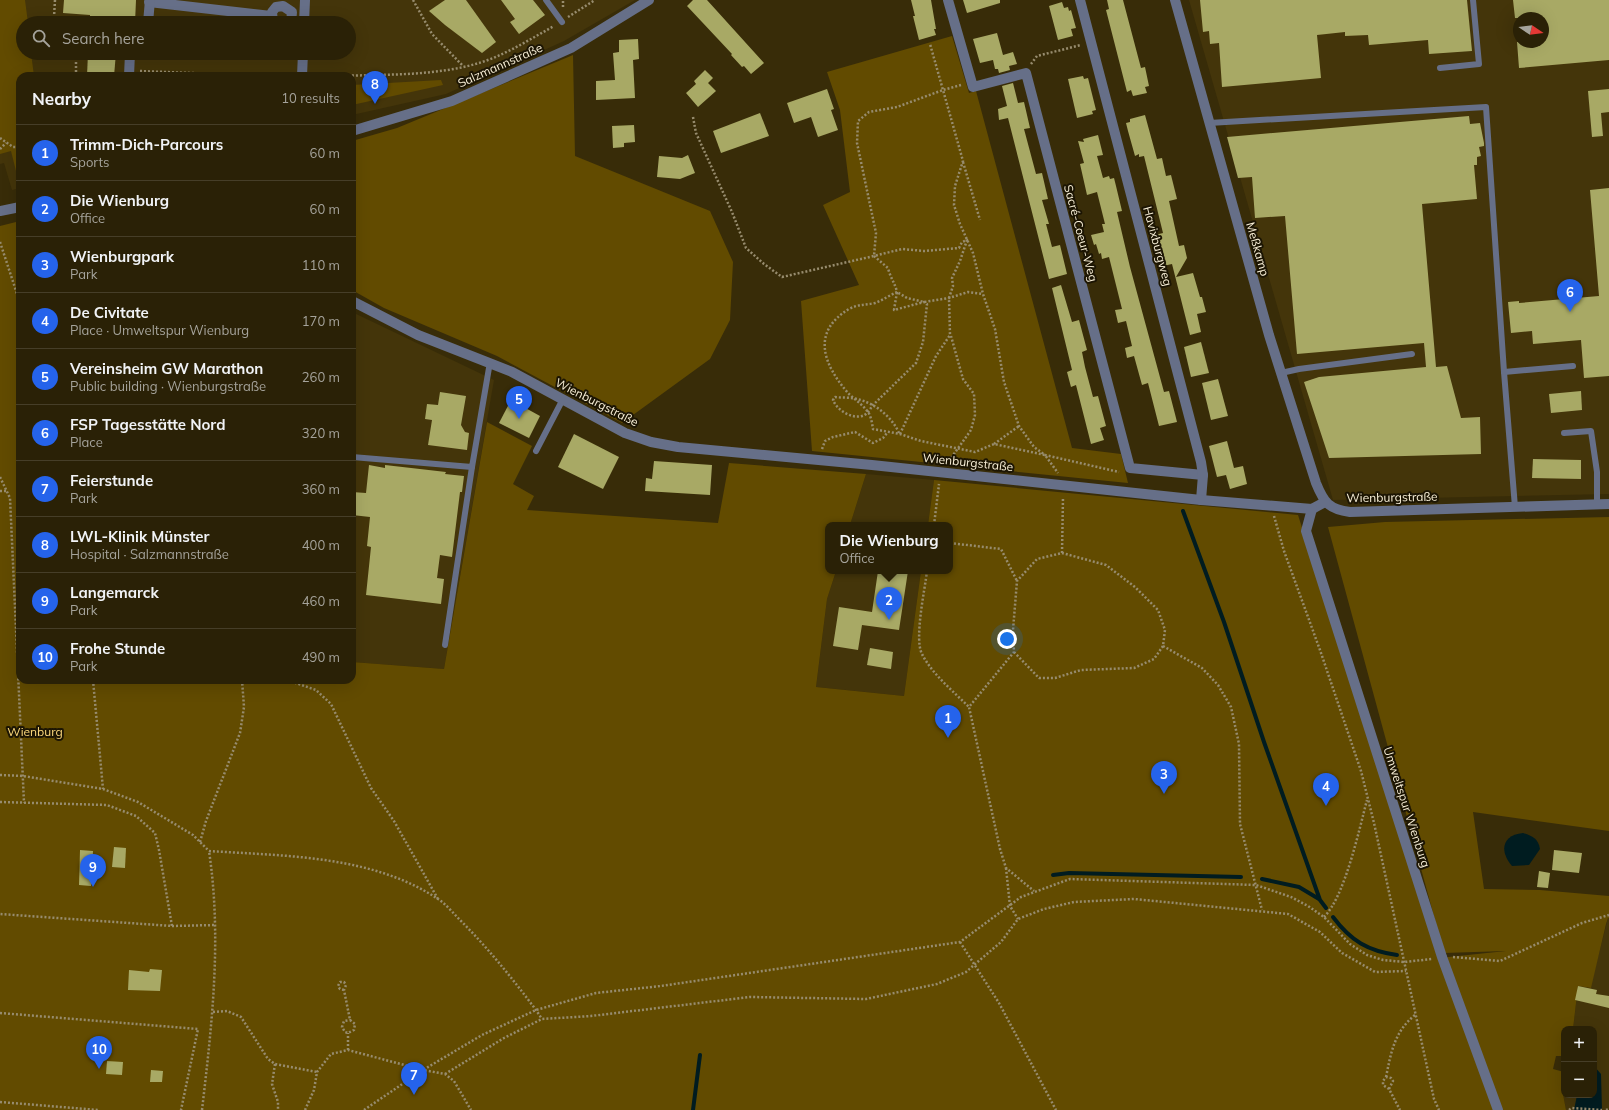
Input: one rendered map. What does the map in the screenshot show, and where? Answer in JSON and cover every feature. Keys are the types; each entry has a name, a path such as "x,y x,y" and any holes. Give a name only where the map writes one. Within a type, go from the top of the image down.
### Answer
{"street":[{"path":"304,16 305,0"},
{"name":"Salzmannstraße","path":"356,130 452,101 571,48 649,0"},
{"path":"948,0 973,87 1026,73"},
{"name":"Havixburgweg","path":"1080,0 1201,462 1201,500"},
{"name":"Meßkamp","path":"1175,0 1281,373 1316,484 1325,502"},
{"path":"149,16 150,1 252,16"},
{"path":"273,16 274,9 283,6 290,9 291,16"},
{"path":"129,72 130,60"},
{"path":"302,72 303,60"},
{"name":"Sacré-Coeur-Weg","path":"1026,73 1130,468"},
{"path":"0,211 16,208"},
{"name":"Wienburgstraße","path":"356,303 418,336 490,362 563,399 618,430 651,442 678,447 1063,484 1201,500 1312,509"},
{"path":"1130,468 1202,476"},
{"path":"1312,509 1325,502"},
{"name":"Wienburgstraße","path":"1325,502 1332,507 1350,512 1609,504"},
{"name":"Umweltspur Wienburg","path":"1312,509 1306,532 1442,957 1498,1110"}],"lane":[{"path":"546,0 562,22"},
{"path":"1440,68 1479,64 1473,0"},
{"path":"1209,123 1486,107 1504,372 1515,507"},
{"path":"1281,373 1299,369 1412,354"},
{"path":"445,645 472,467 490,362"},
{"path":"1504,372 1573,366"},
{"path":"536,451 563,399"},
{"path":"1564,432 1591,431 1597,472 1597,504"},
{"path":"356,457 472,467"}],"path":[{"path":"54,16 55,0"},
{"path":"413,0 432,34 463,66"},
{"path":"356,75 440,72 499,56 562,22 595,0"},
{"path":"1026,73 1036,56 1091,42"},
{"path":"930,44 980,220"},
{"path":"76,60 76,72"},
{"path":"874,256 876,233 857,143 858,121 869,112 897,107 943,90 972,82"},
{"path":"693,117 696,133 732,212 746,248 782,277 902,249 924,251 942,248 959,248 962,242 967,240"},
{"path":"0,138 12,147 16,147"},
{"path":"0,149 6,143"},
{"path":"963,161 955,186 954,205 973,253 983,294 995,329 1004,382 1019,426 1034,446 1045,455 1060,475 1063,484 1062,552"},
{"path":"934,522 941,472 971,430 975,415 974,394 963,379 950,335 949,298 953,286 952,278 967,240"},
{"path":"0,242 16,291"},
{"path":"874,256 888,268 890,277 896,286 897,292 894,310 924,302 949,298 968,292 983,294"},
{"path":"897,292 907,298 927,304 923,342 916,363 873,405 863,416 856,416 836,408 833,400 835,397 856,399 873,405 894,422 900,434"},
{"path":"897,292 876,302 856,305 847,310 827,328 825,338 827,361 849,394 868,412 874,429 887,433 900,434 921,441 975,452 994,444 1019,426"},
{"path":"900,434 936,356 950,335"},
{"path":"818,460 824,441 834,437 855,432 873,442 883,438 887,433"},
{"path":"994,444 1121,473 1130,468"},
{"path":"0,477 10,498 16,626"},
{"path":"0,491 7,491"},
{"path":"1274,506 1274,520 1361,771 1374,823 1434,1099 1439,1110"},
{"path":"953,543 1001,549 1017,581 1013,630 1014,652 1039,678 1055,678 1081,670 1134,668 1154,659 1163,646 1165,630 1158,610 1135,586 1106,565 1062,552 1037,559 1017,581"},
{"path":"927,574 919,632 921,653 942,680 969,707 1000,849 1006,868 1010,906 1018,919"},
{"path":"1163,646 1202,668 1218,685 1231,707 1239,744 1240,824 1262,910"},
{"path":"969,707 1014,652"},
{"path":"19,684 24,803"},
{"path":"93,684 103,789"},
{"path":"200,842 206,821 240,733 244,706 242,684"},
{"path":"299,684 316,690 331,704 371,788 394,821 438,899"},
{"path":"0,775 23,776 103,789 138,802 193,835 209,851 216,925 213,1012 202,1110"},
{"path":"1324,917 1335,902 1353,851 1368,799"},
{"path":"0,802 107,805 136,816 155,833 160,850 172,926"},
{"path":"209,851 320,859 358,865 401,880 438,899 485,944 542,1019"},
{"path":"1006,868 1034,891"},
{"path":"364,1110 423,1070 482,1035 536,1010 596,993 661,986 960,942 1010,906 1034,891 1070,879 1256,885 1291,897 1324,917 1350,944 1367,955 1383,960 1404,962 1442,957 1500,961 1582,923 1609,915"},
{"path":"445,1074 504,1038 542,1019 591,1016 750,997 866,999 937,984 966,972 1001,942 1018,919 1044,909 1074,902 1134,899 1262,910 1288,914 1320,932 1342,953 1375,972 1406,971"},
{"path":"0,914 172,926 216,925"},
{"path":"960,942 998,1003 1056,1110"},
{"path":"344,990 350,1020 355,1024 354,1030 348,1033"},
{"path":"213,1012 227,1011 241,1017 268,1059 275,1064 317,1072"},
{"path":"0,1013 198,1029 181,1110"},
{"path":"1400,1110 1389,1089 1383,1085 1393,1044 1409,1020 1415,1015"},
{"path":"348,1033 345,1032 342,1027 344,1021 350,1020"},
{"path":"348,1033 348,1050"},
{"path":"305,1110 314,1090 317,1072 331,1054 348,1050 423,1070 445,1074 454,1081 471,1110"},
{"path":"275,1064 272,1084 278,1102 278,1110"},
{"path":"1386,1077 1393,1081 1389,1089"},
{"path":"0,1102 98,1110"},
{"path":"1571,1109 1602,1110"}],"shaded area":[{"path":"0,0 635,0 564,41 446,94 356,114 356,72 16,72 16,189 12,190 4,163 0,164"},
{"path":"1189,0 1609,0 1609,494 1333,500"},
{"path":"356,314 494,380 444,669 356,662"},
{"path":"866,474 934,480 928,522 851,522"},
{"path":"835,574 921,574 904,696 816,687 827,599"},
{"path":"1609,918 1609,1110 1566,1110 1564,1098 1597,1098 1597,1026 1573,1026 1578,986 1590,988"}],"green space":[{"path":"0,0 25,0 27,16 16,16 16,60 32,60 33,72 16,72 16,171 11,151 0,154"},
{"path":"952,36 969,93 976,91 1072,448 1121,454 1128,483 812,451 801,301 859,285 823,205 850,192 840,110 827,72"},
{"path":"573,55 575,156 710,211 733,262 730,320 710,359 622,423 497,356 384,308 356,292 356,140 397,128"},
{"path":"441,80 443,85 356,104 356,85"},
{"name":"Wienburg","path":"16,222 16,684 356,684 356,662 444,669 487,422 532,446 513,484 534,496 527,510 718,523 729,463 866,474 851,522 825,522 825,574 835,574 827,599 816,687 904,696 921,574 953,574 953,522 928,522 934,480 1298,515 1439,958 1506,951 1444,953 1328,527 1385,522 1609,517 1609,831 1473,812 1484,889 1540,890 1609,896 1609,918 1606,924 1591,988 1578,986 1573,1026 1561,1026 1561,1056 1556,1056 1553,1069 1561,1071 1561,1098 1564,1098 1566,1110 0,1110 0,226"}],"water":[{"path":"1523,833 1534,838 1538,842 1540,849 1529,865 1512,866 1505,855 1505,845 1507,840 1511,837 1516,834"},
{"path":"1597,1069 1601,1074 1602,1110 1574,1110 1576,1098 1597,1098"}],"building":[{"path":"64,0 136,0 135,16 90,16 63,13"},
{"path":"445,0 466,0 496,42 482,53 429,11"},
{"path":"501,0 533,0 545,15 519,34 510,22 515,19"},
{"path":"693,0 707,0 764,63 751,74 744,66 742,67 731,55 732,54 687,6"},
{"path":"911,0 931,0 936,35 919,40"},
{"path":"963,0 1000,0 1000,3 967,13"},
{"path":"1107,0 1123,0 1141,68 1145,67 1149,86 1145,87 1147,93 1133,96 1131,90 1127,92 1106,10 1109,9"},
{"path":"1200,0 1467,0 1472,51 1429,54 1428,40 1369,45 1368,35 1345,36 1345,32 1317,35 1321,78 1222,87 1219,43 1210,44 1209,31 1203,32"},
{"path":"1513,0 1609,0 1609,60 1519,68 1517,48 1549,48 1549,12 1514,12"},
{"path":"1062,2 1064,8 1068,7 1069,11 1071,10 1076,28 1071,29 1073,36 1058,40 1049,6"},
{"path":"997,33 1003,55 1013,52 1017,64 1009,66 1010,70 999,73 998,69 995,69 993,60 980,63 973,39"},
{"path":"638,39 639,59 633,60 635,98 596,100 596,81 615,80 613,53 619,52 619,40"},
{"path":"88,60 115,60 114,72 87,72"},
{"path":"705,70 713,78 708,83 716,91 698,107 686,93 696,84 694,81"},
{"path":"1083,76 1084,79 1088,78 1096,110 1092,111 1093,114 1077,118 1068,79"},
{"path":"1013,83 1018,103 1024,102 1030,128 1024,129 1036,174 1042,173 1048,199 1042,200 1049,224 1046,224 1052,247 1060,245 1067,274 1049,279 1008,118 999,120 998,109 1007,106 1002,86"},
{"path":"827,89 834,109 831,110 838,130 818,137 811,117 794,123 787,103"},
{"path":"1609,89 1609,112 1601,113 1603,136 1592,137 1588,91"},
{"path":"760,113 769,136 721,153 713,131"},
{"path":"1145,115 1157,159 1162,158 1166,176 1171,175 1177,199 1169,201 1179,246 1184,245 1187,258 1176,277 1193,273 1206,312 1197,314 1201,332 1190,335 1172,264 1163,266 1156,243 1155,235 1163,233 1144,156 1139,157 1139,154 1135,156 1126,123 1130,122 1130,119"},
{"path":"1469,116 1470,124 1480,123 1484,143 1484,146 1479,147 1481,156 1477,157 1477,165 1474,165 1477,199 1422,204 1436,367 1447,366 1461,418 1480,417 1481,454 1329,458 1304,382 1319,377 1426,367 1424,343 1297,354 1285,216 1255,218 1252,177 1238,178 1227,137"},
{"path":"634,125 635,142 624,143 624,147 613,148 612,126"},
{"path":"1098,135 1103,155 1097,156 1103,178 1109,176 1110,179 1114,178 1122,211 1117,212 1130,267 1164,392 1169,391 1177,422 1159,426 1148,383 1142,385 1134,356 1127,358 1125,348 1132,346 1126,321 1118,323 1115,310 1122,309 1109,257 1102,259 1101,253 1099,254 1096,244 1094,245 1091,235 1104,232 1102,224 1105,224 1097,192 1087,195 1080,164 1084,163 1078,141 1084,142 1083,139"},
{"path":"688,155 695,173 680,179 657,177 659,156 682,158"},
{"path":"1609,188 1609,376 1584,378 1581,340 1533,344 1532,331 1511,333 1508,302 1519,301 1519,303 1599,296 1590,190"},
{"path":"1061,285 1072,322 1079,320 1087,350 1082,352 1085,367 1093,397 1098,396 1106,426 1100,428 1104,440 1091,444 1076,385 1071,387 1067,372 1072,370 1052,288"},
{"path":"1201,342 1209,373 1191,377 1184,347"},
{"path":"1218,379 1228,416 1211,420 1202,383"},
{"path":"1581,391 1582,410 1551,413 1549,394"},
{"path":"440,392 466,396 461,425 465,432 469,433 467,450 428,445 432,420 425,419 427,404 438,405"},
{"path":"511,400 540,416 529,438 499,423"},
{"path":"574,434 619,457 603,489 558,467"},
{"path":"1227,441 1234,468 1243,466 1247,484 1230,489 1226,475 1217,477 1209,446"},
{"path":"1533,459 1581,460 1581,479 1532,478"},
{"path":"654,461 712,465 710,495 645,491 646,478 652,479"},
{"path":"369,465 385,468 385,465 446,472 445,474 464,476 462,492 460,492 452,557 440,555 437,578 444,579 441,604 366,595 371,547 367,546 370,517 356,515 356,492 366,493"},
{"path":"878,574 908,574 899,630 862,625 858,650 833,646 839,607 872,612"},
{"path":"870,648 893,652 891,669 867,665"},
{"path":"114,847 126,848 125,868 112,867"},
{"path":"80,850 93,851 91,886 79,885"},
{"path":"1554,850 1582,853 1579,873 1552,870"},
{"path":"1539,871 1550,873 1548,888 1537,887"},
{"path":"150,969 162,970 160,991 128,990 129,970 149,972"},
{"path":"1578,986 1597,990 1596,994 1609,996 1609,1008 1575,1000"},
{"path":"107,1061 123,1062 122,1075 106,1074"},
{"path":"151,1070 163,1071 162,1082 150,1082"}],"waterway":[{"path":"1183,511 1224,622 1264,742 1320,900 1326,908"},
{"path":"1053,875 1069,873 1241,877"},
{"path":"1262,879 1299,887 1319,899"},
{"path":"1333,917 1354,939 1361,944 1377,951 1397,955"},
{"path":"693,1110 700,1055"}],"place":[{"name":"LWL-Klinik Münster","path":"375,104"},
{"name":"FSP Tagesstätte Nord","path":"1570,312"},
{"name":"Vereinsheim GW Marathon","path":"519,419"},
{"name":"Die Wienburg","path":"889,620"},
{"name":"Trimm-Dich-Parcours","path":"948,738"},
{"name":"Wienburgpark","path":"1164,794"},
{"name":"De Civitate","path":"1326,806"},
{"name":"Langemarck","path":"93,887"},
{"name":"Frohe Stunde","path":"99,1069"},
{"name":"Feierstunde","path":"414,1095"}]}
